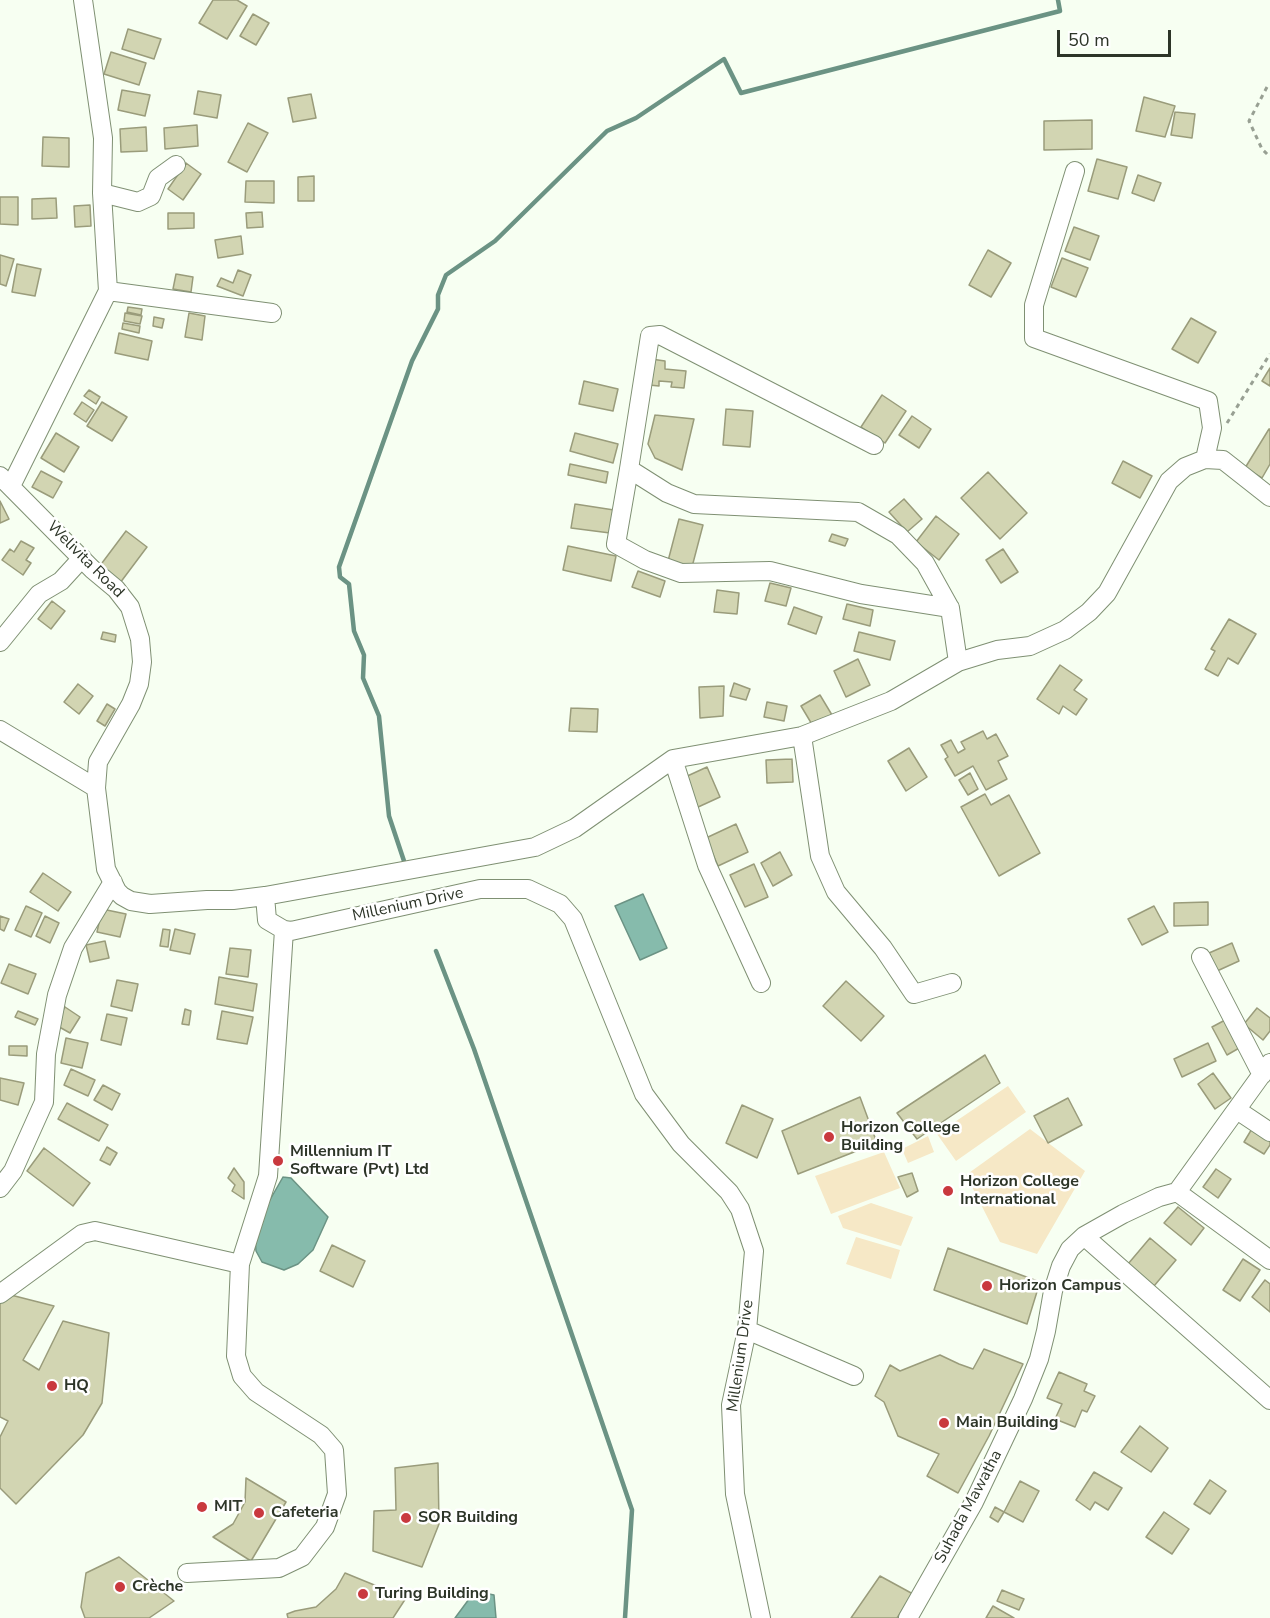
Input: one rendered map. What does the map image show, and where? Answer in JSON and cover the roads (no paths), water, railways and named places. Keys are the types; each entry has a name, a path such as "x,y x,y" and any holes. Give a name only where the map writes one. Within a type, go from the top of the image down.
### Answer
{"street":[{"path":"5,481 108,291 102,194 103,138 82,0"},
{"path":"102,194 138,202 151,196 158,178 176,165"},
{"path":"1076,171 1035,305 1034,338 1208,401 1212,428 1205,459"},
{"path":"108,291 272,313"},
{"path":"874,445 660,334 650,336 616,544 645,560 681,573 770,571 861,594 950,608"},
{"path":"761,983 707,865 673,759 802,736 891,701 958,662 997,650 1030,646 1065,630 1089,612 1107,593 1169,482 1185,467 1205,459 1223,460 1270,497"},
{"path":"629,469 667,493 694,504 858,512 898,535 925,563 950,608 958,662"},
{"name":"Welivita Road","path":"5,481 116,589 130,608 140,639 142,662 139,684 131,704 98,762 96,788 106,869 117,891 131,901 150,904 265,896 535,847 575,828 673,759"},
{"path":"0,642 39,594 61,581 82,558"},
{"path":"0,730 96,788"},
{"path":"802,736 820,856 836,892 883,948 914,994 952,983"},
{"path":"0,1188 13,1171 44,1101 46,1054 57,995 73,948 113,882"},
{"name":"Millenium Drive","path":"284,930 291,931 480,889 528,889 560,904 573,919 644,1094 681,1144 729,1192 740,1209 754,1251 747,1330 731,1404 735,1494 762,1618"},
{"path":"187,1574 279,1568 302,1557 325,1527 337,1494 334,1450 321,1435 256,1392 242,1376 236,1356 240,1264 268,1176 284,930 267,920 265,896"},
{"path":"1201,957 1266,1069 1177,1192 1270,1260"},
{"path":"1236,1110 1270,1132"},
{"name":"Suhada Mawatha","path":"908,1618 974,1502 1023,1399 1039,1359 1053,1291 1061,1266 1070,1249 1084,1236 1132,1210 1159,1197 1177,1192"},
{"path":"0,1294 82,1234 95,1231 240,1264"},
{"path":"1084,1236 1270,1400"},
{"path":"747,1330 854,1376"}],"water":[{"path":"643,894 667,948 640,960 615,906"},
{"path":"283,1177 291,1178 328,1217 313,1250 298,1264 284,1270 262,1262 256,1251 255,1238 263,1212"},
{"path":"475,1591 494,1595 496,1618 455,1618"}],"waterway":[{"path":"404,861 389,816 379,716 363,678 364,655 354,631 349,584 340,577 339,567 412,361 438,309 438,295 446,275 495,241 607,131 636,118 724,59 741,93 1060,11 1058,0"},
{"path":"436,951 474,1049 632,1510 625,1618"}],"place":[{"name":"Horizon College Building","path":"829,1137"},
{"name":"Millennium IT Software (Pvt) Ltd","path":"278,1161"},
{"name":"Horizon College International","path":"948,1191"},
{"name":"Horizon Campus","path":"987,1286"},
{"name":"HQ","path":"52,1386"},
{"name":"Main Building","path":"944,1423"},
{"name":"MIT","path":"202,1507"},
{"name":"Cafeteria","path":"259,1513"},
{"name":"SOR Building","path":"406,1518"},
{"name":"Crèche","path":"120,1587"},
{"name":"Turing Building","path":"363,1594"}]}
